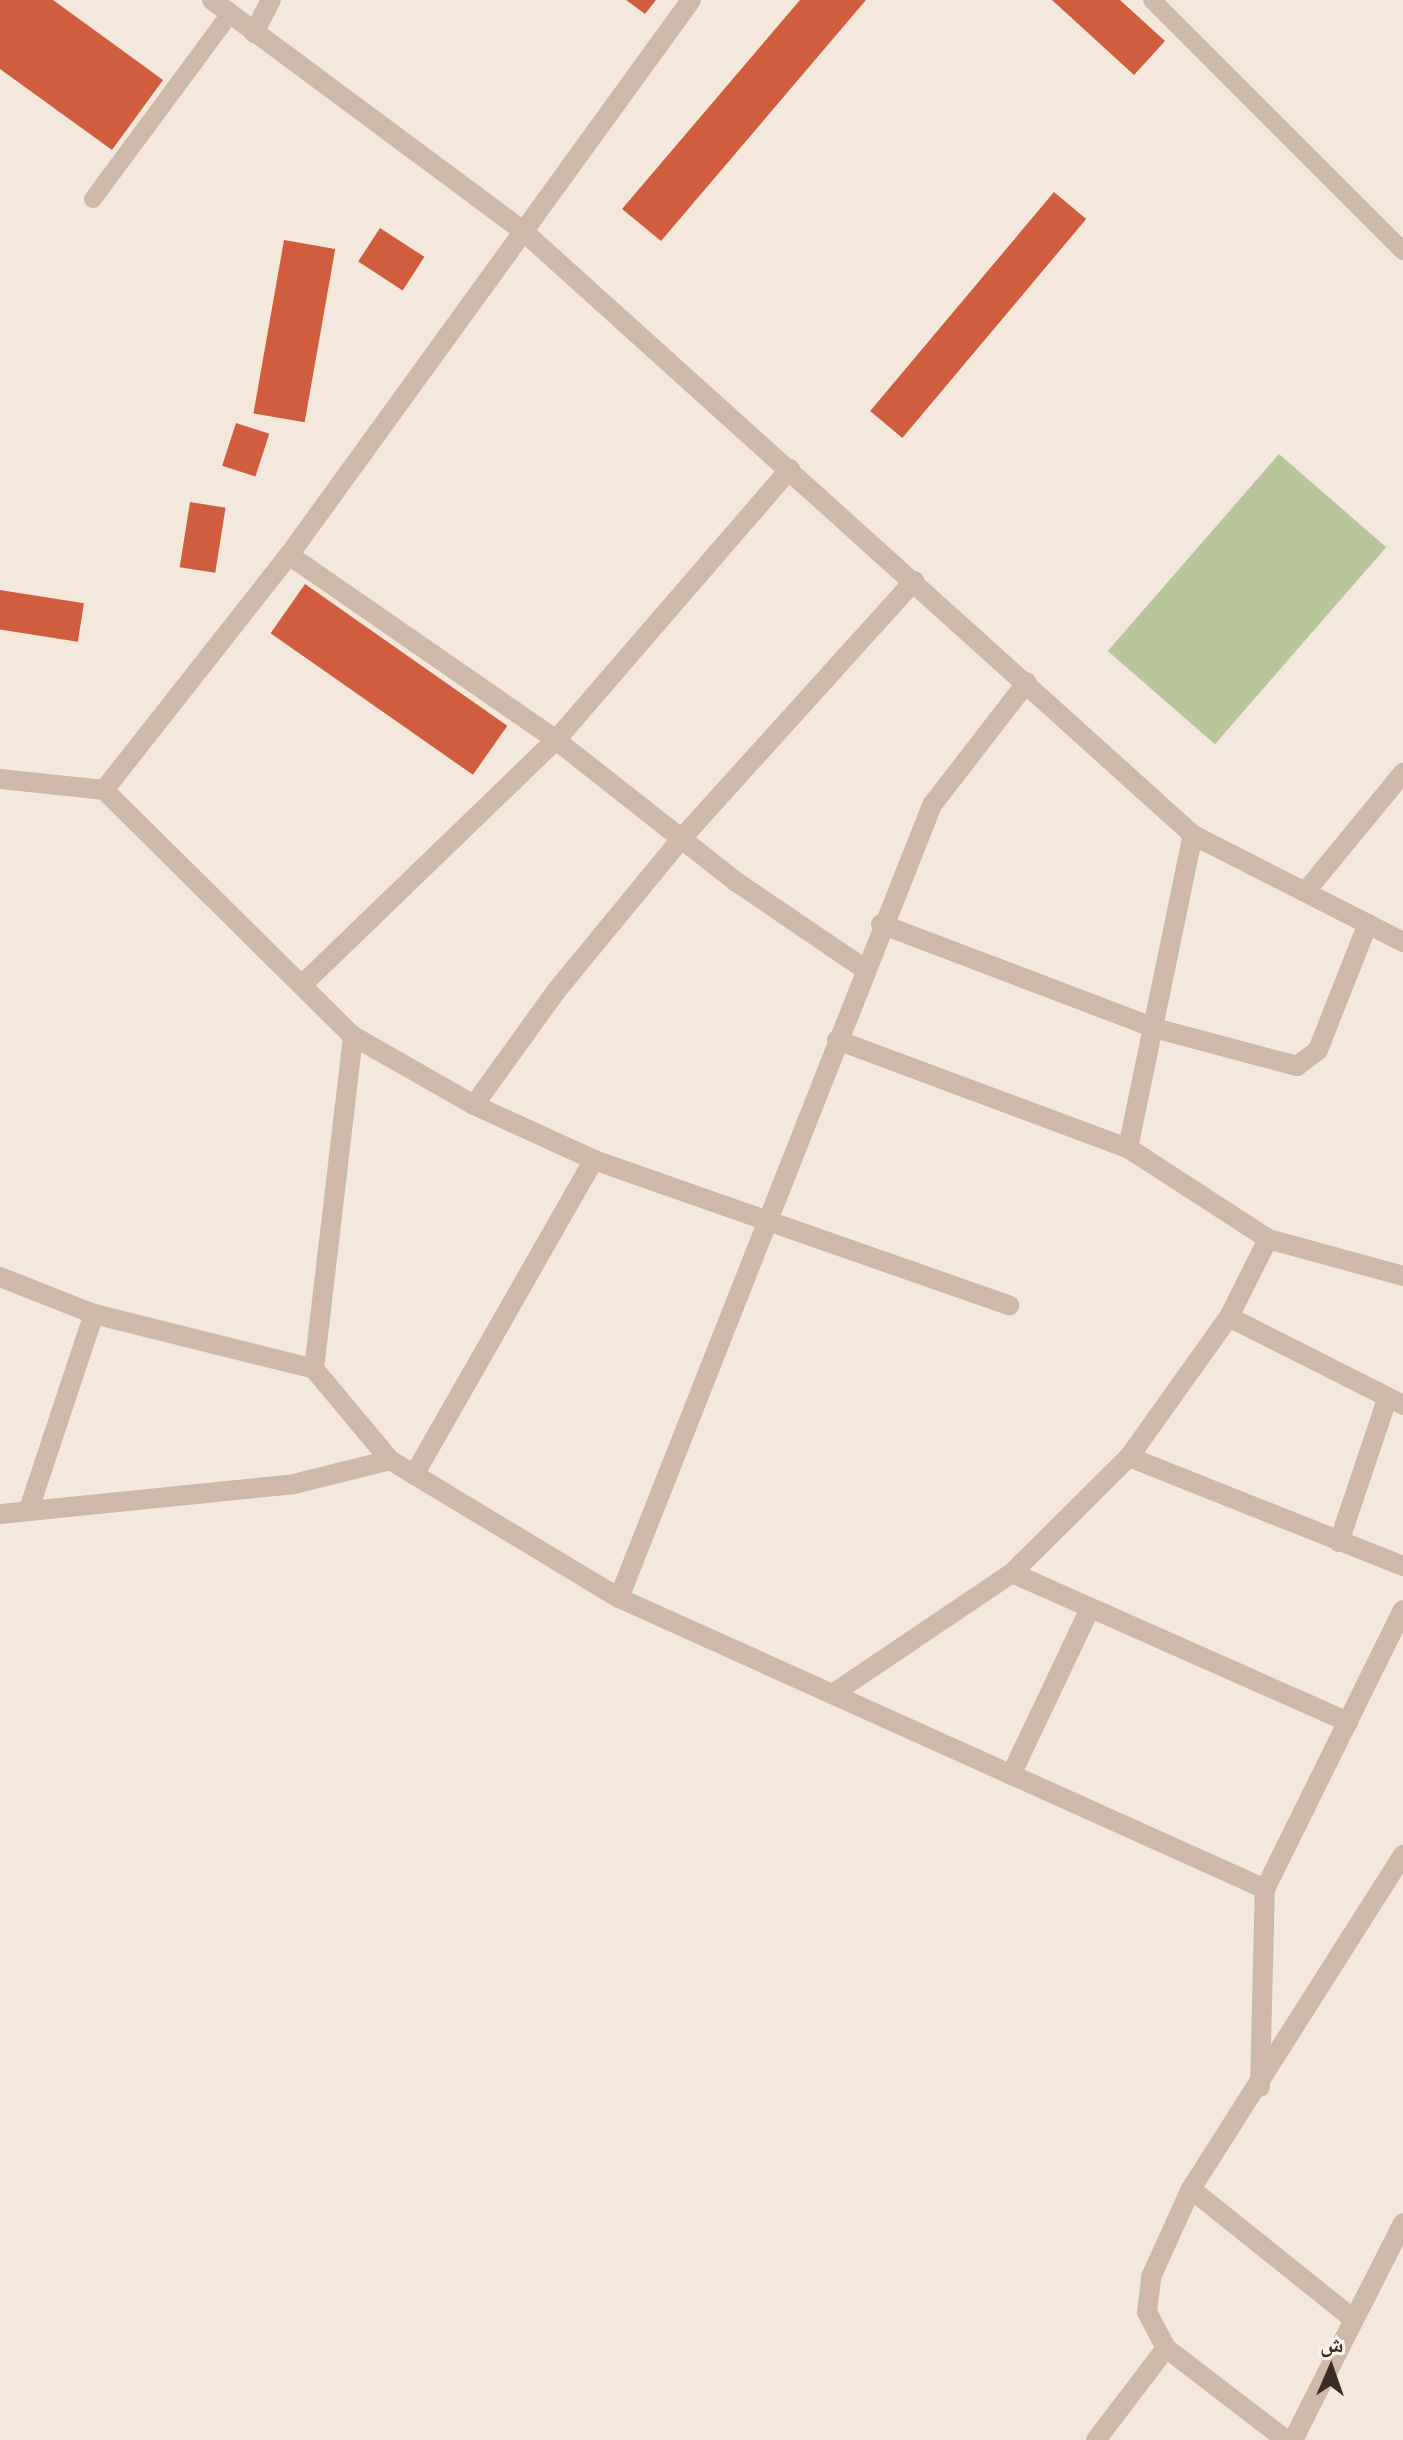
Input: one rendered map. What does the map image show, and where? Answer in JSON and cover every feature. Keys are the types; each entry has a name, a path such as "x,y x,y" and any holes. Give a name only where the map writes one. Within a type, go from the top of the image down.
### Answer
{"street":[{"path":"212,0 523,231 1027,682 1193,835 1403,942"},
{"path":"254,33 271,0"},
{"path":"104,790 289,555 691,0"},
{"path":"304,983 556,740 790,469"},
{"path":"289,555 556,740 681,839 863,968"},
{"path":"474,1105 557,990 681,839 914,581"},
{"path":"619,1598 769,1219 863,968 932,805 1027,682"},
{"path":"1306,891 1403,773"},
{"path":"0,779 104,790 304,983 353,1036 474,1105 594,1160 1009,1305"},
{"path":"1128,1148 1158,1029 1193,835"},
{"path":"881,924 1158,1029 1280,1066 1309,1063 1368,923"},
{"path":"314,1369 353,1036"},
{"path":"837,1040 1128,1148 1268,1239 1403,1276"},
{"path":"414,1475 594,1160"},
{"path":"834,1693 1012,1573 1129,1457 1229,1317 1268,1239"},
{"path":"0,1277 94,1314 314,1369 390,1460 619,1598 1265,1889"},
{"path":"30,1506 94,1314"},
{"path":"1229,1317 1395,1402 1339,1542"},
{"path":"1129,1457 1403,1566"},
{"path":"0,1514 30,1506 294,1484 390,1460"},
{"path":"1012,1573 1349,1722"},
{"path":"1011,1775 1090,1609"},
{"path":"1260,2087 1265,1889 1403,1610"},
{"path":"1286,2440 1166,2348 1147,2312 1151,2277 1191,2189 1260,2087 1403,1855"},
{"path":"1191,2189 1352,2318"},
{"path":"1293,2440 1352,2318 1403,2223"},
{"path":"1096,2440 1166,2348"}],"lane":[{"path":"1152,0 1403,251"},
{"path":"93,199 230,14"}],"green space":[{"path":"1279,454 1386,547 1215,744 1108,651"}],"building":[{"path":"0,0 53,0 163,80 112,150 0,69"},
{"path":"626,0 656,0 645,14"},
{"path":"800,0 866,0 661,241 622,209"},
{"path":"1052,0 1120,0 1165,41 1134,75"},
{"path":"1054,192 1086,219 902,438 870,411"},
{"path":"380,228 424,257 403,290 358,262"},
{"path":"284,240 335,249 305,422 253,413"},
{"path":"236,423 269,434 255,477 222,466"},
{"path":"190,502 226,508 215,573 180,567"},
{"path":"305,584 507,726 473,775 271,633"},
{"path":"0,590 84,603 78,642 0,629"}]}
